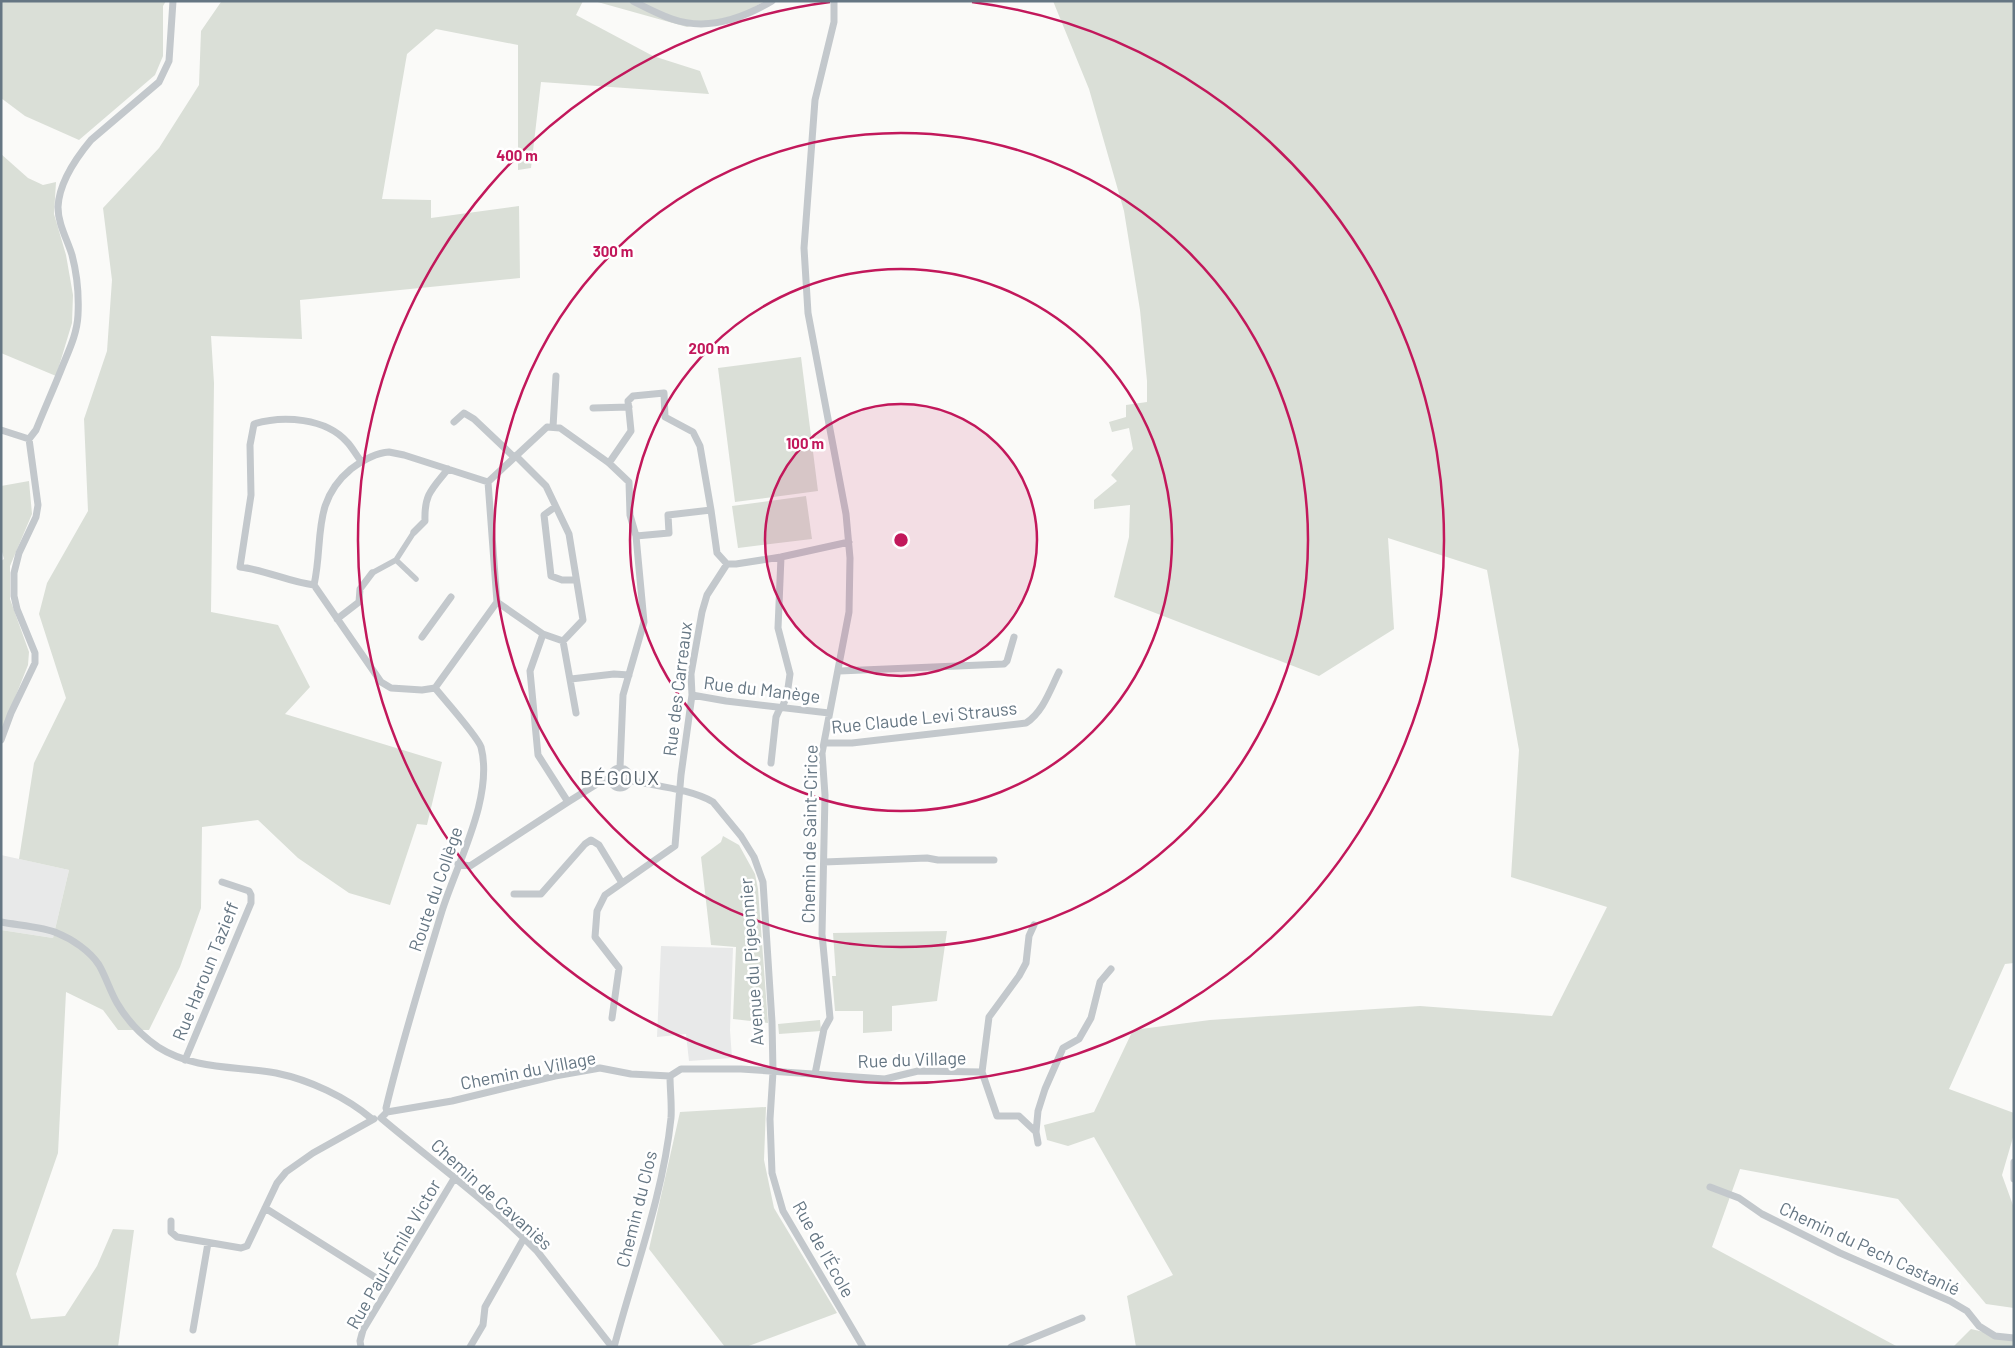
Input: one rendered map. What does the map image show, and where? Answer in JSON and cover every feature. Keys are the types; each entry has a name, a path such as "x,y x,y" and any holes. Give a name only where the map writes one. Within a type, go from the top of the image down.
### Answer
{"street":[{"path":"1,740 11,713 35,663 36,653 16,609 14,596 14,573 19,554 36,516 38,505 29,439 40,421 72,343 77,323 78,285 72,256 58,209 62,186 91,140 159,82 170,62 173,1"},
{"path":"633,1 673,19 693,23 715,24 733,19 772,1"},
{"name":"Chemin de Saint-Cirice","path":"815,1074 824,1029 830,1018 822,934 825,795 822,753 839,671 849,612 851,585 846,514 808,313 804,248 815,100 834,22 834,1"},
{"path":"553,427 556,376"},
{"path":"609,463 631,431 628,401 633,396 664,393 666,417 693,432 700,446 717,553 727,564 781,557 849,542"},
{"path":"593,408 629,407"},
{"path":"454,422 464,413 474,419 546,486 569,534 583,620 563,641"},
{"path":"314,585 302,584 252,568 240,567 252,495 250,445 254,424 265,421 297,420 317,424 332,430 347,441 361,461"},
{"path":"488,482 547,427 560,428 609,463 629,482 630,515 636,536 644,622 623,695 620,768"},
{"path":"1,430 29,439"},
{"path":"389,452 488,482 497,602 435,688 422,690 391,688 381,682 314,585 321,521 329,497 339,479 361,461 380,453 389,452"},
{"path":"337,619 359,602 360,589 372,573 396,560 414,532 425,521 424,506 426,497 448,469"},
{"path":"555,507 544,515 551,576 562,580 575,580"},
{"path":"636,536 670,533 668,514 711,510"},
{"path":"771,763 776,718 787,695 790,674 778,628 781,557"},
{"path":"396,560 416,579"},
{"name":"Rue des Carreaux","path":"612,1018 619,968 596,937 597,910 605,895 675,846 692,695 691,674 702,612 707,595 727,564"},
{"path":"422,637 451,597"},
{"path":"497,602 543,634 563,641"},
{"path":"543,634 530,671 538,756 568,802"},
{"path":"839,671 1004,664 1014,637"},
{"path":"563,641 576,713"},
{"name":"Rue Claude Levi Strauss","path":"824,743 852,743 1026,723 1034,718 1044,704 1059,672"},
{"path":"571,679 614,674 629,675"},
{"name":"Route du Collège","path":"387,1112 386,1108 405,1031 458,864 481,802 483,759 480,745 435,688"},
{"name":"Rue du Manège","path":"692,695 726,702 829,712"},
{"path":"458,864 470,866 568,802 610,778 615,769 620,768 628,772 629,780 627,784 619,788 614,786 610,778"},
{"name":"Avenue du Pigeonnier","path":"629,780 707,798 713,802 741,836 754,857 763,882 772,1022 773,1072"},
{"path":"514,894 541,894 585,844 591,840 599,845 622,883"},
{"path":"824,862 927,858 938,860 994,860"},
{"name":"Rue Haroun Tazieff","path":"185,1060 251,903 249,892 222,882"},
{"path":"1,922 56,932 80,946 98,964 117,1003 130,1022 158,1046 185,1060 222,1068 276,1073 315,1085 360,1109 372,1119"},
{"name":"Rue du Village","path":"773,1072 885,1079 918,1071 982,1072 989,1017 1019,976 1026,963 1029,936 1034,925"},
{"path":"1038,1143 1036,1132 1038,1111 1045,1089 1063,1048 1079,1038 1090,1018 1100,982 1110,969"},
{"name":"Chemin du Village","path":"387,1112 452,1101 555,1076 600,1068 631,1074 670,1076 681,1069 741,1069 773,1072"},
{"name":"Rue de l'École","path":"773,1072 770,1119 772,1173 783,1211 862,1347"},
{"path":"982,1072 997,1116 1019,1116 1036,1132"},
{"name":"Chemin du Clos","path":"613,1347 655,1201 668,1141 671,1116 670,1076"},
{"path":"171,1221 172,1232 177,1237 240,1248 247,1246 277,1183 286,1172 313,1153 372,1119 381,1118 387,1112"},
{"name":"Chemin de Cavaniès","path":"381,1118 455,1177 524,1238 537,1251 613,1347"},
{"path":"2014,1162 2014,1179"},
{"name":"Rue Paul-Émile Victor","path":"360,1347 363,1330 455,1177"},
{"name":"Chemin du Pech Castanié","path":"1710,1187 1739,1198 1762,1214 1840,1252 1950,1301 1967,1310 1979,1326 1995,1336 2014,1338"},
{"path":"265,1208 389,1286"},
{"path":"470,1347 482,1325 485,1307 524,1238"},
{"path":"193,1330 208,1243"},
{"path":"1010,1347 1082,1318"}],"shaded area":[{"path":"1,1 166,1 163,6 163,56 155,75 79,140 25,116 1,98"},
{"path":"583,1 576,15 653,56 700,71 709,94 541,82 531,168 518,170 518,45 436,29 407,54 382,199 431,200 431,218 519,206 520,278 300,300 302,339 211,336 214,383 211,612 278,625 310,687 285,714 442,762 427,825 417,824 390,905 349,893 298,858 258,820 202,827 201,908 180,967 149,1030 118,1030 103,1010 66,992 58,1153 16,1274 31,1319 65,1316 97,1266 113,1229 134,1230 118,1347 1,1347 1,930 53,938 69,870 19,859 34,763 66,698 39,614 47,583 88,511 84,419 107,351 112,280 103,208 159,148 199,85 201,31 221,2"},
{"path":"594,1 765,1 742,14 687,27"},
{"path":"1053,1 2014,1 2014,963 2005,964 1949,1089 2014,1113 2014,1134 2002,1175 2014,1208 2014,1308 1986,1304 1898,1199 1740,1169 1712,1247 1898,1347 1136,1347 1127,1296 1173,1275 1094,1137 1068,1146 1047,1140 1044,1125 1094,1112 1133,1030 1210,1020 1420,1006 1552,1016 1607,907 1511,877 1519,750 1487,570 1388,538 1394,629 1319,676 1114,597 1129,537 1130,505 1094,509 1094,500 1117,481 1111,475 1133,449 1129,428 1112,432 1109,422 1126,417 1126,405 1147,402 1147,381 1140,310 1124,211 1089,89"},
{"path":"1,154 28,178 43,185 56,182 54,214 66,255 73,295 72,323 56,376 1,353"},
{"path":"801,357 818,491 735,502 718,368"},
{"path":"29,481 32,514 10,566 10,599 29,652 28,665 1,733 1,561 4,559 1,548 1,486"},
{"path":"806,496 812,539 738,548 732,506"},
{"path":"723,836 739,845 755,874 758,889 768,1023 733,1019 736,947 711,945 701,857 721,842"},
{"path":"1,855 69,870 53,938 1,930"},
{"path":"947,931 937,1001 892,1006 892,1031 863,1033 863,1011 835,1011 832,976 836,976 833,933"},
{"path":"661,946 733,948 730,1030 732,1058 689,1061 686,1034 657,1037"},
{"path":"820,1020 821,1031 779,1034 778,1024"},
{"path":"766,1107 764,1160 774,1208 837,1313 746,1347 725,1347 649,1249 680,1112"},
{"path":"1971,1329 2014,1339 2014,1347 1953,1347"}],"district":[{"name":"BÉGOUX","path":"620,777"}]}
